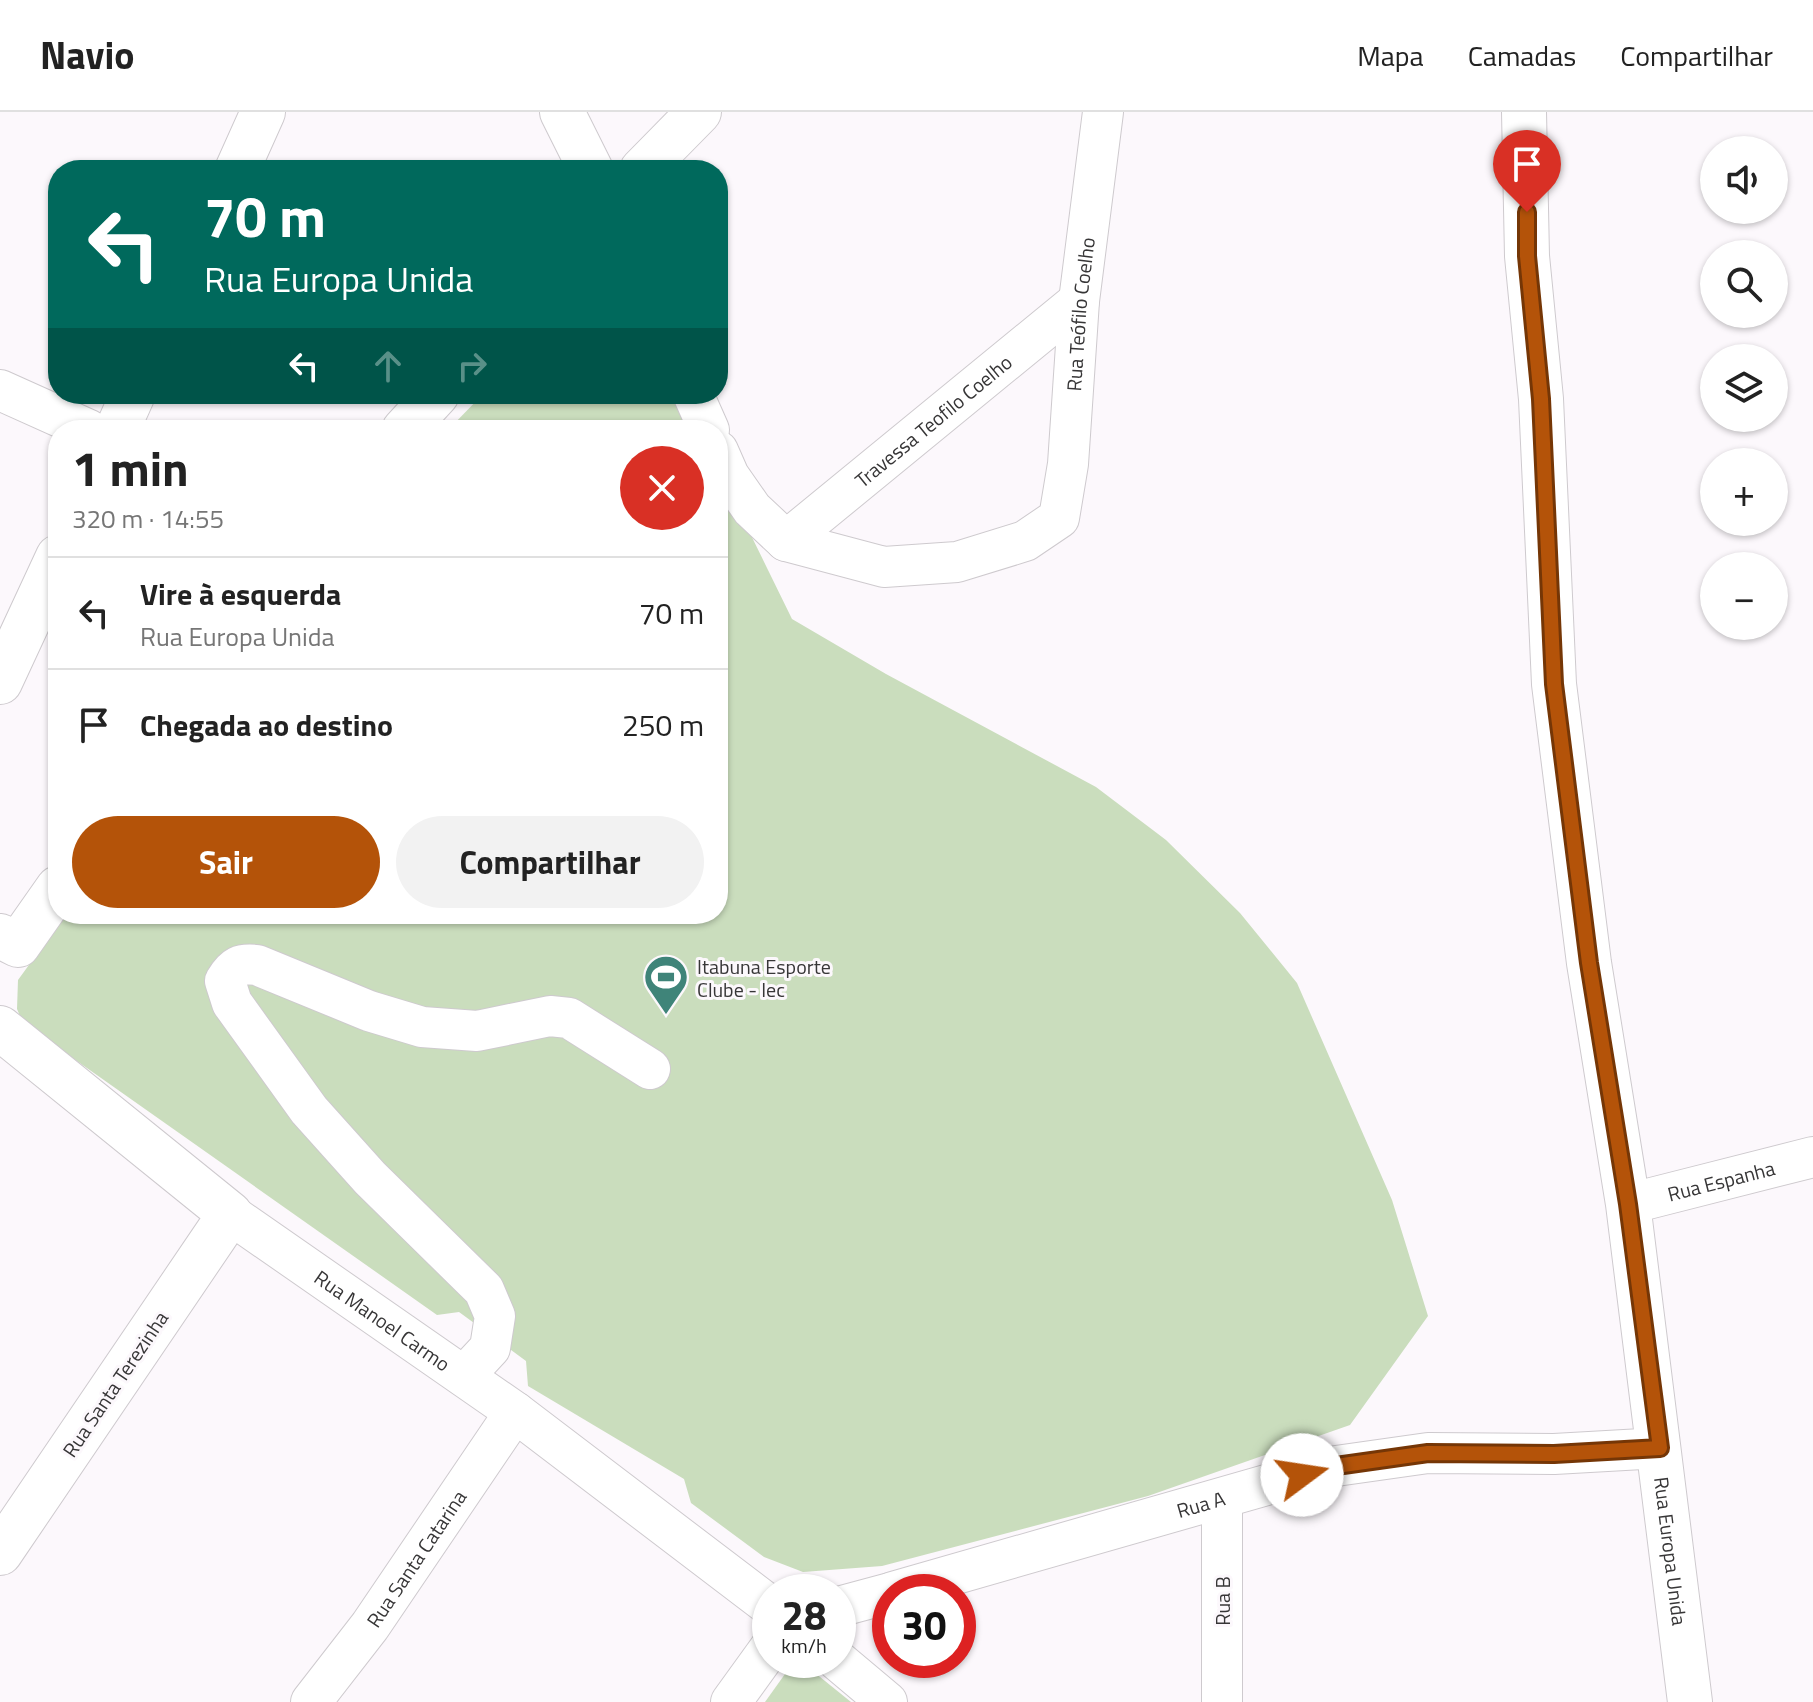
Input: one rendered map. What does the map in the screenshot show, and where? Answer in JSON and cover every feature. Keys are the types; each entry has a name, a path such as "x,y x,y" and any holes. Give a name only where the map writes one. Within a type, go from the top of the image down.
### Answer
{"main road":[{"path":"241,160 263,112"},
{"path":"562,112 586,160"},
{"path":"652,160 699,112"},
{"name":"Rua Europa Unida","path":"1524,112 1527,256 1541,399 1554,684 1589,963 1628,1204 1690,1702"},
{"path":"413,420 428,404"},
{"path":"0,682 48,579"},
{"path":"6,949 48,900"},
{"name":"Rua Manoel Carmo","path":"0,1028 230,1214"},
{"name":"Rua Santa Terezinha","path":"0,1553 230,1214"}],"street":[{"name":"Rua Teófilo Coelho","path":"786,541 884,567 957,562 1025,541 1059,518 1068,464 1079,301 1103,112"},
{"name":"Travessa Teofilo Coelho","path":"786,541 1079,301"},
{"path":"0,390 67,420"},
{"path":"728,474 752,509 786,541"},
{"path":"464,1376 490,1348 495,1316 484,1290 370,1178 309,1110 232,1003 225,981 233,968 244,963 257,965 369,1011 422,1027 477,1031 550,1016 569,1018 650,1069"},
{"name":"Rua Espanha","path":"1628,1204 1813,1157"},
{"name":"Rua Manoel Carmo","path":"230,1214 515,1412 752,1592"},
{"name":"Rua Santa Catarina","path":"311,1702 370,1626 515,1412"},
{"name":"Rua A","path":"956,1574 1329,1467 1428,1453 1554,1454 1660,1448"},
{"name":"Rua B","path":"1222,1500 1222,1702"},
{"path":"731,1702 752,1673"},
{"path":"856,1676 887,1702"}],"green space":[{"path":"473,404 685,404 694,420 458,420"},
{"name":"Itabuna Esporte Clube - Iec","path":"728,488 792,619 886,674 1096,787 1166,840 1240,913 1297,983 1392,1200 1428,1316 1350,1425 1148,1496 882,1566 803,1572 764,1557 691,1503 684,1479 528,1386 526,1361 459,1312 437,1315 23,1023 17,1009 18,980 59,924 728,924"},
{"path":"782,1678 821,1678 851,1702 765,1702"}],"place":[{"name":"Itabuna Esporte Clube - Iec","path":"666,1016"}],"route":[{"path":"1302,1475 1329,1467 1428,1453 1554,1454 1660,1448 1628,1204 1589,963 1554,684 1541,399 1527,256 1527,212"}]}
